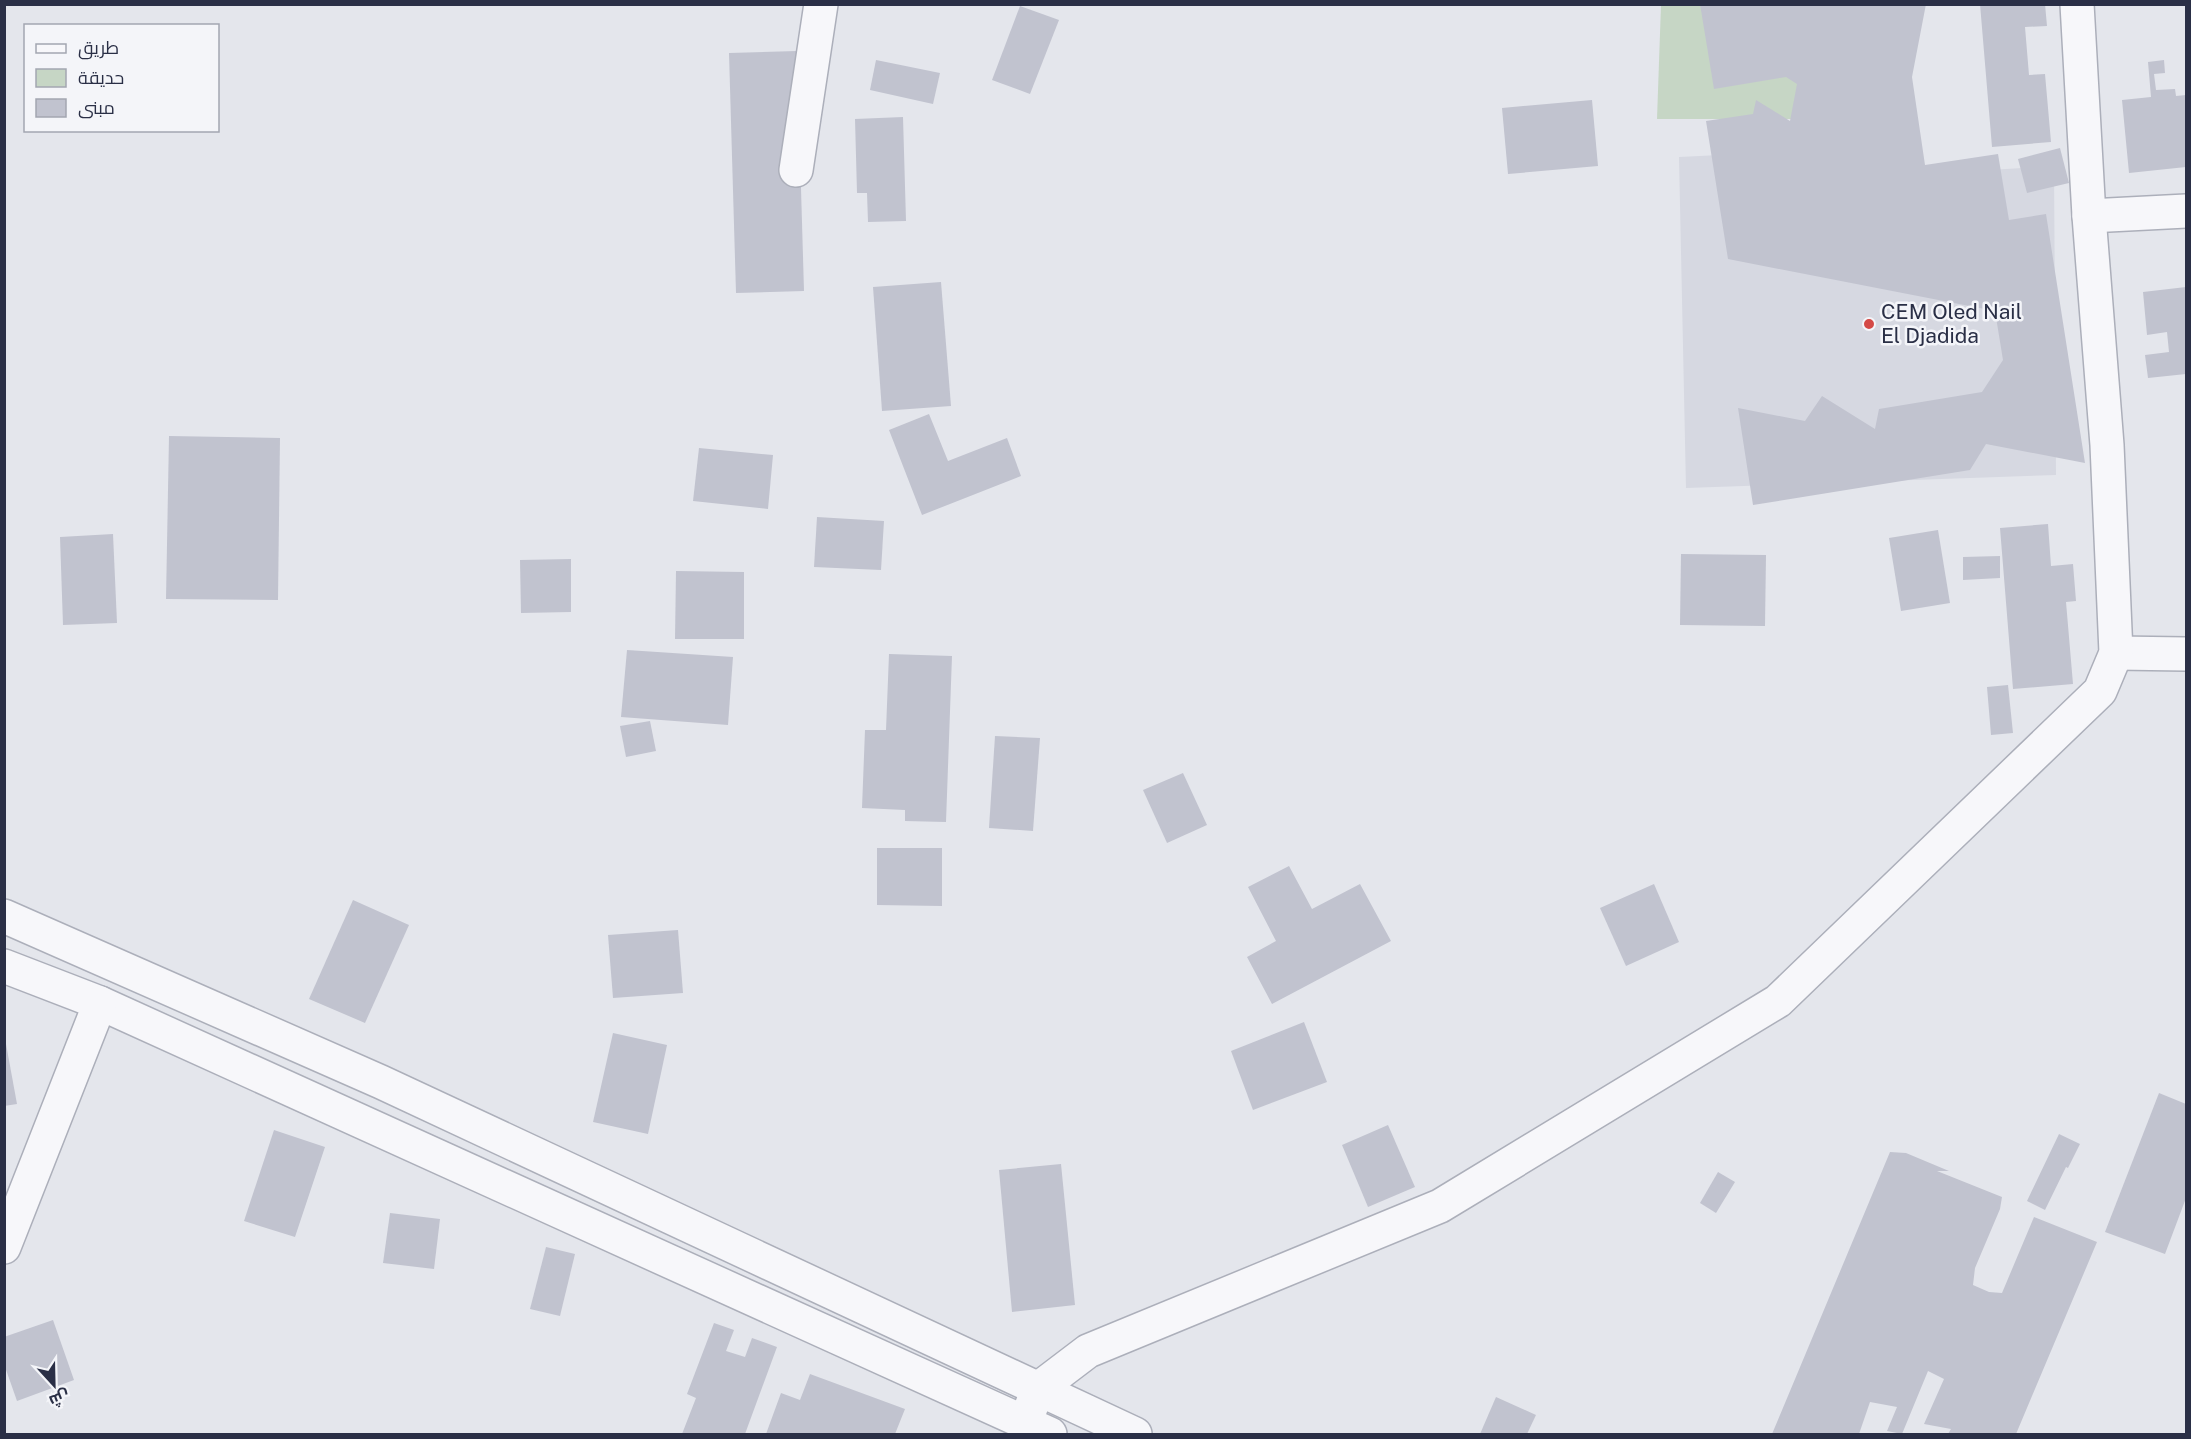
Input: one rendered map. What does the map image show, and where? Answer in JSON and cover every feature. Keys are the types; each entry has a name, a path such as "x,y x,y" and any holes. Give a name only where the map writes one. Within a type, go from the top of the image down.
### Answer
{"street":[{"path":"796,170 821,4"},
{"path":"1038,1389 1088,1350 1440,1206 1778,1001 2100,691 2116,653 2107,445 2089,216 2077,4"},
{"path":"2089,216 2187,211"},
{"path":"2116,653 2187,654"},
{"path":"4,916 381,1082 1135,1434"},
{"path":"4,966 100,1003 1037,1429 1038,1389"},
{"path":"4,1247 100,1003"}],"shaded area":[{"name":"CEM Oled Nail El Djadida","path":"1903,146 1926,174 2054,166 2056,475 1686,488 1679,157"}],"green space":[{"path":"1661,5 1905,5 1904,119 1657,119"}],"building":[{"path":"1700,4 1926,4 1912,77 1925,165 1998,154 2009,220 2046,214 2085,463 1986,444 1970,470 1753,505 1738,408 1805,421 1822,396 1875,429 1879,409 1982,392 2003,360 1995,311 1728,259 1706,121 1753,114 1756,100 1790,121 1797,84 1786,77 1714,89"},
{"path":"1980,4 2045,4 2047,26 2025,27 2029,75 2045,74 2051,142 1992,147"},
{"path":"1020,6 1059,20 1030,94 992,80"},
{"path":"797,51 804,291 736,293 729,53"},
{"path":"876,60 940,73 933,104 870,90"},
{"path":"2164,60 2165,73 2154,74 2156,90 2175,89 2176,96 2186,95 2186,167 2129,173 2122,100 2151,97 2148,62"},
{"path":"1592,100 1598,166 1508,174 1502,108"},
{"path":"903,117 906,221 868,222 867,193 857,193 855,119"},
{"path":"2060,148 2069,183 2027,193 2018,159"},
{"path":"941,282 951,406 882,411 873,287"},
{"path":"2186,287 2186,374 2148,378 2145,355 2169,352 2167,332 2147,335 2143,292"},
{"path":"929,414 948,461 1007,438 1021,476 922,515 889,430"},
{"path":"169,436 280,438 278,600 166,599"},
{"path":"699,448 773,455 768,509 693,501"},
{"path":"817,517 884,521 881,570 814,567"},
{"path":"2048,524 2051,566 2073,564 2076,601 2066,602 2073,684 2013,689 2000,528"},
{"path":"1938,530 1950,603 1901,611 1889,538"},
{"path":"113,534 117,623 63,625 60,537"},
{"path":"1681,554 1766,555 1765,626 1680,625"},
{"path":"2000,556 2000,578 1963,580 1963,557"},
{"path":"571,559 571,612 521,613 520,560"},
{"path":"676,571 744,572 744,639 675,639"},
{"path":"627,650 733,657 728,725 621,717"},
{"path":"889,654 952,656 946,822 905,821 905,810 862,808 865,730 886,730"},
{"path":"2008,685 2013,733 1991,735 1987,687"},
{"path":"650,721 656,751 626,757 620,726"},
{"path":"995,736 1040,738 1033,831 989,828"},
{"path":"1183,773 1207,825 1167,843 1143,790"},
{"path":"877,848 942,848 942,906 877,905"},
{"path":"1289,866 1312,909 1360,884 1391,941 1272,1004 1247,957 1276,941 1248,887"},
{"path":"1654,884 1679,942 1626,966 1600,908"},
{"path":"353,900 409,925 365,1023 309,999"},
{"path":"678,930 683,993 613,998 608,935"},
{"path":"1304,1022 1327,1082 1253,1110 1231,1051"},
{"path":"4,1033 17,1104 4,1106"},
{"path":"613,1033 667,1045 648,1134 593,1122"},
{"path":"2159,1093 2186,1104 2186,1198 2165,1254 2105,1232"},
{"path":"1388,1125 1415,1187 1368,1207 1342,1145"},
{"path":"274,1130 325,1147 295,1237 244,1221"},
{"path":"2059,1134 2080,1144 2045,1210 2027,1201"},
{"path":"1890,1152 1906,1153 1949,1171 1937,1171 2002,1197 2000,1209 1975,1268 1973,1285 1989,1292 2002,1293 2034,1217 2097,1242 2016,1434 1948,1434 1951,1429 1924,1424 1944,1379 1928,1371 1902,1434 1887,1431 1897,1407 1870,1402 1859,1434 1772,1434"},
{"path":"1061,1164 1075,1305 1012,1312 999,1170"},
{"path":"1718,1172 1735,1182 1716,1213 1700,1203"},
{"path":"390,1213 440,1219 434,1269 383,1263"},
{"path":"546,1247 575,1254 560,1316 530,1309"},
{"path":"53,1320 74,1380 17,1401 4,1364 4,1337"},
{"path":"714,1323 734,1330 726,1351 745,1357 752,1338 777,1347 745,1434 682,1434 696,1398 687,1394"},
{"path":"810,1374 905,1409 895,1434 766,1434 781,1393 800,1400"},
{"path":"1496,1397 1536,1415 1527,1434 1480,1434"}],"place":[{"name":"CEM Oled Nail El Djadida","path":"1869,324"}]}
